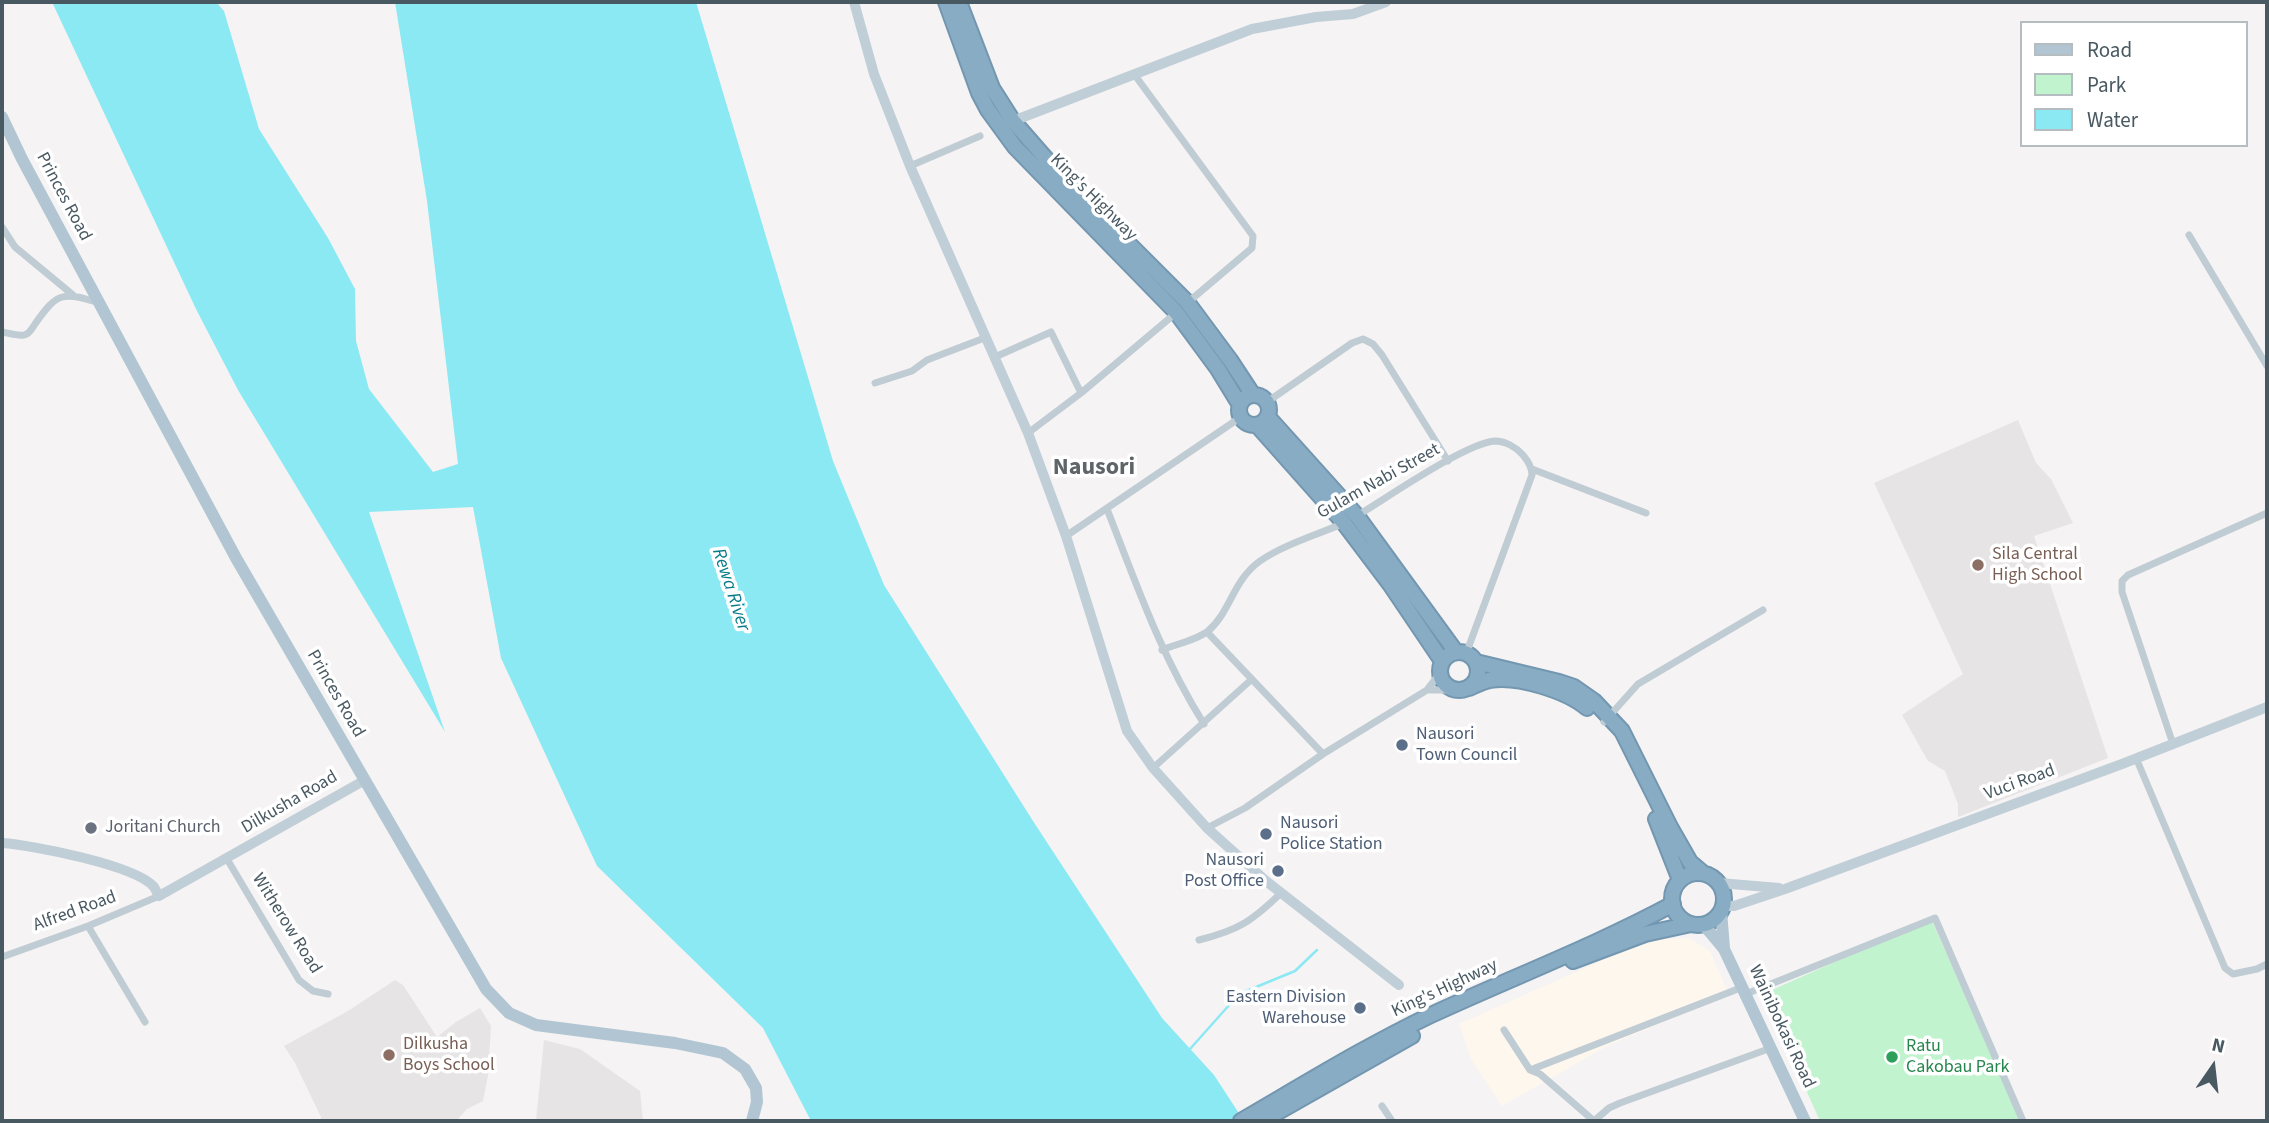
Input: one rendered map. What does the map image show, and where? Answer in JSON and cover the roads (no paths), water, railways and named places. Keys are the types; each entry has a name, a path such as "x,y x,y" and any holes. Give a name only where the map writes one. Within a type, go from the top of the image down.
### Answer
{"highway":[{"name":"King's Highway","path":"946,2 979,93 1000,127 1015,146 1182,307 1240,411"},
{"name":"King's Highway","path":"959,2 992,88 1013,121 1028,141 1230,360 1253,395"},
{"path":"1253,395 1267,402 1269,408 1262,421 1246,423 1240,411 1244,399 1253,395"},
{"path":"1262,421 1466,656 1478,677 1462,689"},
{"path":"1350,520 1441,667 1444,684 1462,689 1489,680 1523,682 1571,698 1606,719 1622,731 1670,827 1690,862 1703,873"},
{"path":"1441,667 1466,656 1574,687 1594,701 1627,757 1671,852 1680,880"},
{"path":"1690,873 1703,873 1712,876 1719,883 1724,894 1723,909 1714,920 1697,924 1683,919 1673,904 1673,891 1680,880 1690,873"},
{"name":"King's Highway","path":"1262,1121 1292,1097 1429,1017 1638,923 1673,904"},
{"name":"King's Highway","path":"1241,1121 1553,968 1645,934 1697,924"}],"main road":[{"name":"Princes Road","path":"2,117 230,547 486,989 505,1009 536,1025 686,1045 723,1053 745,1069 756,1088 757,1102 752,1121"},
{"name":"Wainibokasi Road","path":"1723,909 1724,949"},
{"name":"Wainibokasi Road","path":"1697,924 1724,949 1805,1121"}],"street":[{"path":"854,2 874,74 910,166 1028,433 1066,537 1127,731 1153,768 1208,828 1281,893 1399,985"},
{"path":"1013,121 1252,29 1353,14 1386,2"},
{"path":"1028,433 1081,393 1252,247 1253,236 1133,74"},
{"path":"910,166 980,136"},
{"path":"2,227 15,247 73,295 100,304"},
{"path":"2189,235 2267,366"},
{"path":"2,332 20,335 29,333 56,299 73,295"},
{"path":"995,357 1051,332 1081,393"},
{"path":"875,383 912,371 927,360 987,337"},
{"path":"1267,402 1352,343 1363,339 1373,344 1382,355 1448,461"},
{"path":"1066,537 1240,411"},
{"name":"Gulam Nabi Street","path":"1207,632 1240,579 1259,561 1350,520 1448,461 1486,443 1498,441 1508,444 1525,457 1532,469"},
{"path":"1466,656 1532,469 1646,513"},
{"path":"1107,509 1162,650 1180,686 1204,724"},
{"path":"2173,744 2122,592 2122,581 2128,575 2267,513"},
{"path":"1606,719 1638,684 1763,610"},
{"path":"1162,650 1207,632 1323,754"},
{"path":"1208,828 1245,808 1323,754 1427,690 1441,667"},
{"path":"1153,768 1252,679"},
{"path":"1427,690 1462,689"},
{"name":"Vuci Road","path":"1723,909 1785,889 2267,707"},
{"path":"2136,758 2225,968 2233,974 2267,964"},
{"name":"Dilkusha Road","path":"159,897 365,780"},
{"path":"2,843 60,851 127,872 148,882 159,897"},
{"name":"Witherow Road","path":"227,859 299,980 313,991 328,994"},
{"name":"Vuci Road","path":"1719,883 1785,889"},
{"path":"1199,940 1237,929 1254,918 1281,893"},
{"name":"Alfred Road","path":"2,957 159,897"},
{"path":"1530,1070 1935,918 2023,1121"},
{"path":"88,926 145,1022"},
{"path":"1504,1030 1530,1070 1540,1074 1594,1121 1609,1108 1620,1103 1771,1048"},
{"path":"1382,1106 1392,1121"}],"water":[{"name":"Rewa River","path":"52,2 216,2 224,11 259,129 328,238 355,289 356,341 369,389 433,472 458,464 427,201 395,2 696,2 833,461 884,585 1033,821 1162,1018 1214,1075 1244,1121 811,1121 763,1028 597,866 501,658 473,507 369,512 445,732 238,390 196,309"}],"waterway":[{"path":"1190,1049 1239,994 1295,971 1317,950"}],"place":[{"name":"Sila Central High School","path":"1978,565"},
{"name":"Nausori Town Council","path":"1402,745"},
{"name":"Joritani Church","path":"91,828"},
{"name":"Nausori Police Station","path":"1266,834"},
{"name":"Nausori Post Office","path":"1278,871"},
{"name":"Eastern Division Warehouse","path":"1360,1008"},
{"name":"Dilkusha Boys School","path":"389,1055"},
{"name":"Ratu Cakobau Park","path":"1892,1057"}],"district":[{"name":"Nausori","path":"1094,469"}]}
